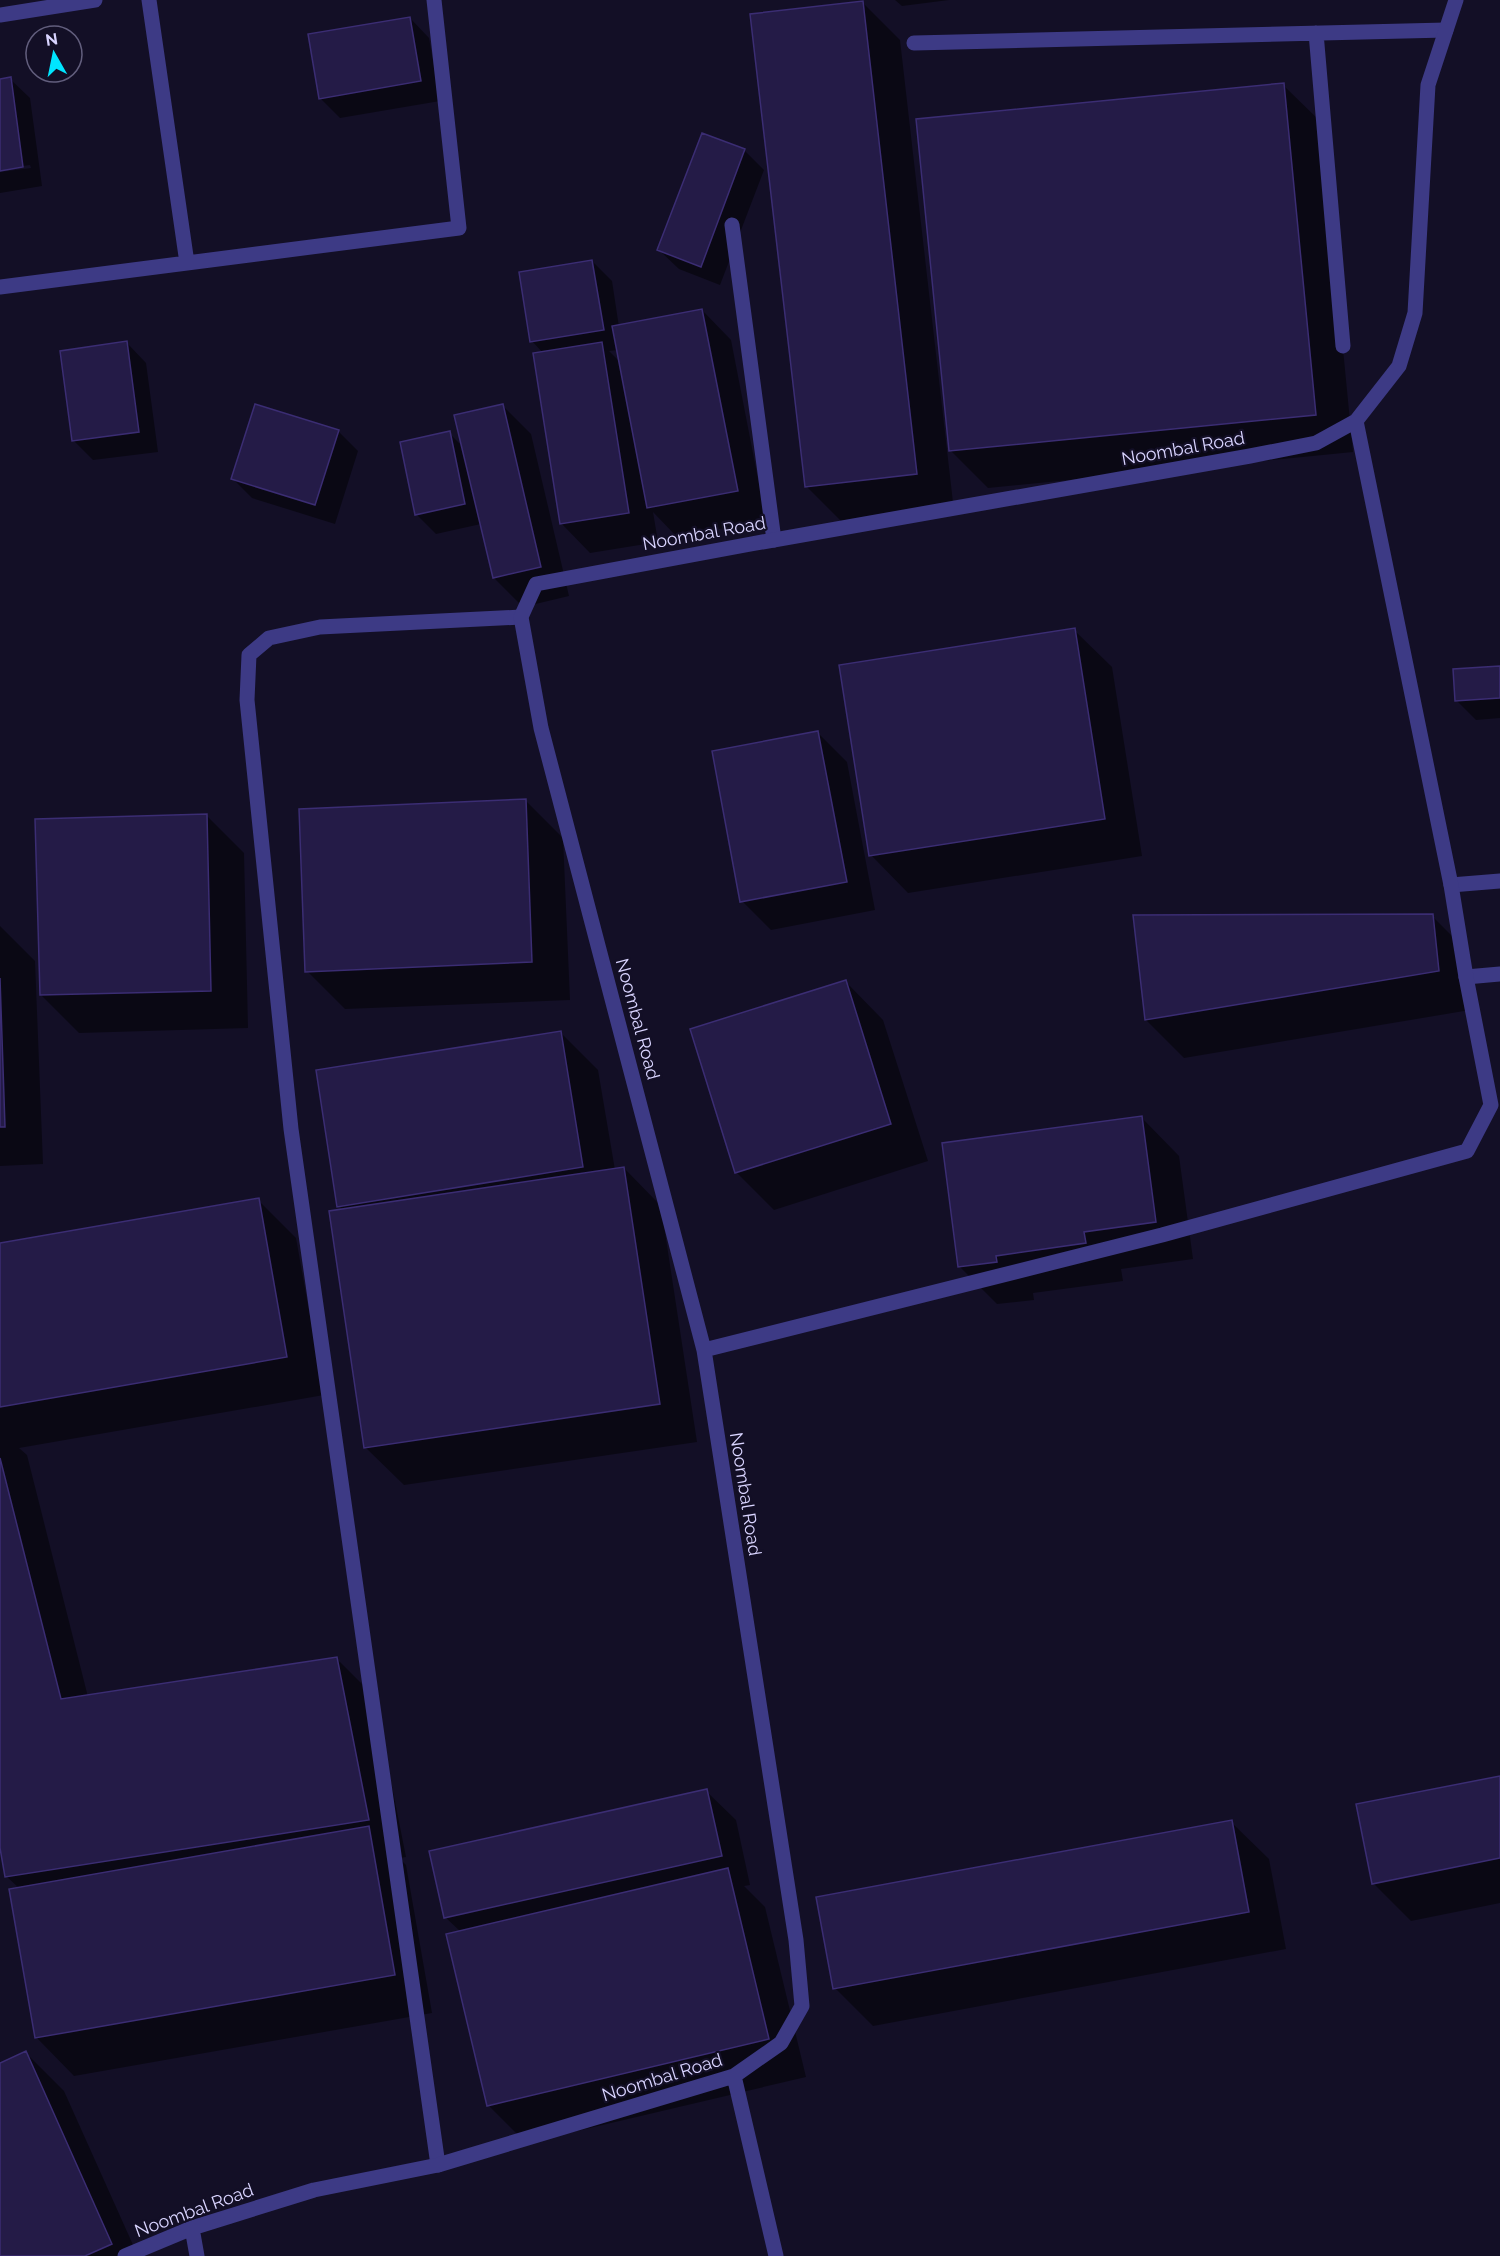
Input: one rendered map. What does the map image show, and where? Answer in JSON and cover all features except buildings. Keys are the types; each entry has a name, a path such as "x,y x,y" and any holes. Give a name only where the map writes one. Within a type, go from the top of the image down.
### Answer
{"street":[{"path":"0,15 95,0"},
{"path":"149,0 187,263"},
{"path":"0,287 459,228 434,0"},
{"name":"Noombal Road","path":"125,2256 192,2228 314,2190 438,2165 735,2076 781,2043 802,2006 796,1940 704,1350 541,728 520,617 536,584 1316,443 1356,421 1399,366 1415,313 1428,85 1456,0"},
{"path":"914,43 1446,30"},
{"path":"1316,33 1343,346"},
{"path":"732,225 774,540"},
{"path":"704,1350 1162,1235 1467,1151 1491,1105 1451,885 1356,421"},
{"path":"438,2165 291,1129 247,700 249,655 269,638 320,627 520,617"},
{"path":"1451,885 1500,881"},
{"path":"1466,977 1500,974"},
{"path":"735,2076 776,2256"},
{"path":"192,2228 197,2256"}]}
